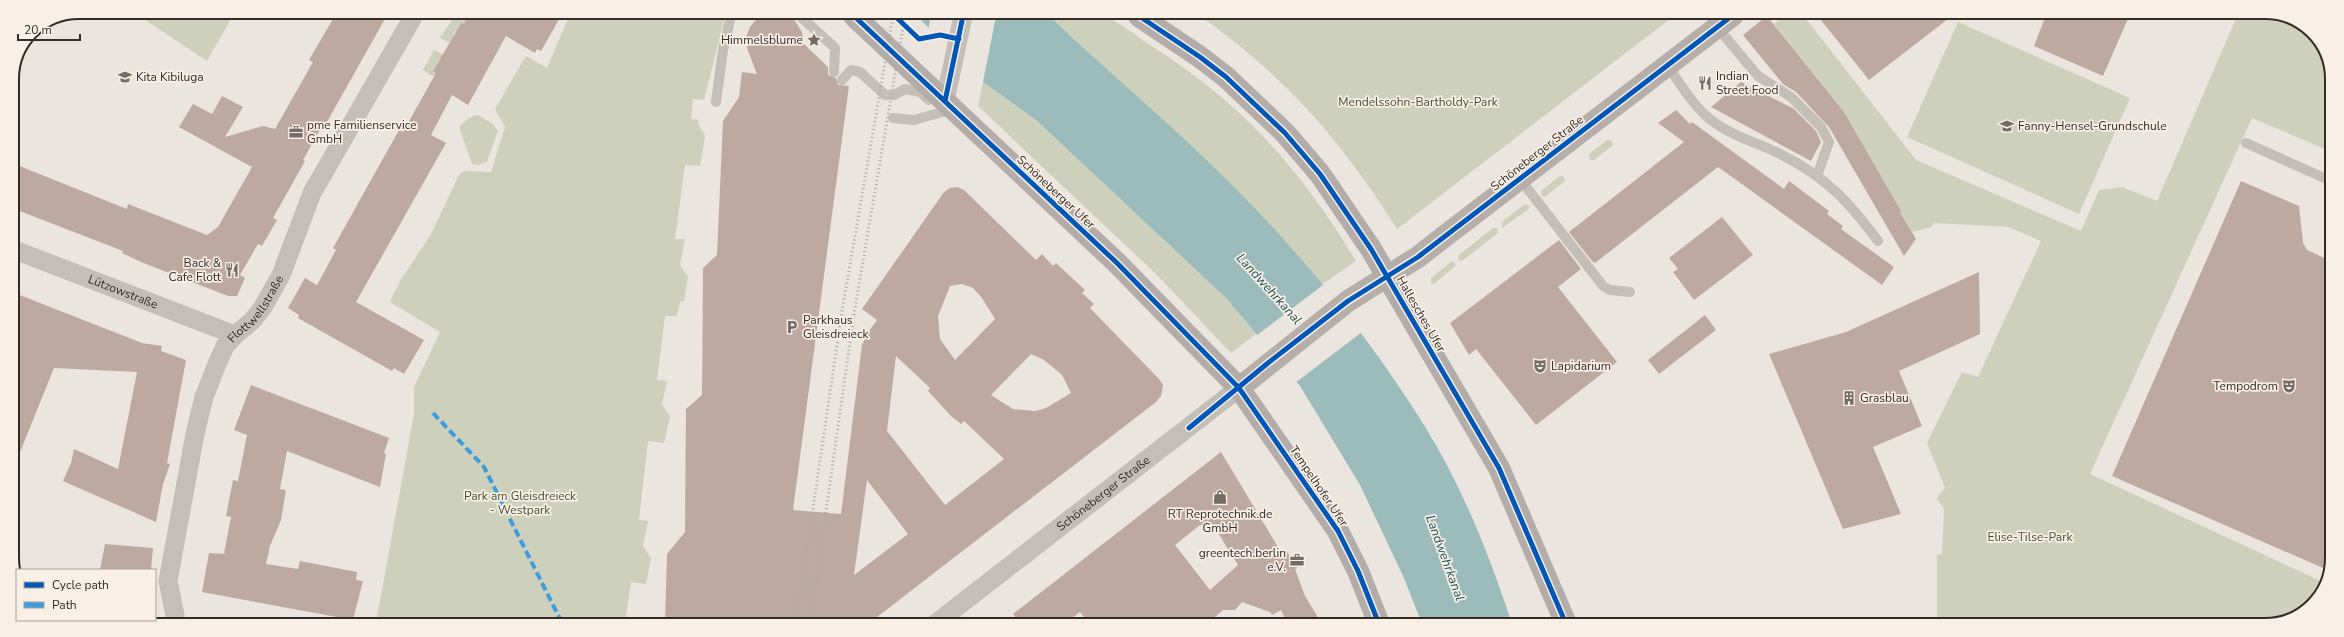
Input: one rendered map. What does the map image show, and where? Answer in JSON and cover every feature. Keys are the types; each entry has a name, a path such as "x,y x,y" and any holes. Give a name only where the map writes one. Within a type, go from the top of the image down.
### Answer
{"main road":[{"name":"Schöneberger Ufer","path":"857,19 1117,263 1239,388"},
{"name":"Hallesches Ufer","path":"1143,19 1221,73 1285,133 1320,174 1387,276 1499,468 1563,618"},
{"name":"Tempelhofer Ufer","path":"1239,388 1338,531 1358,571 1377,618"}],"street":[{"name":"Flottwellstraße","path":"175,618 168,581 195,434 204,397 217,364 225,346 235,335 252,321 263,307 281,275 312,193 412,19"},
{"path":"949,105 953,68 962,19"},
{"name":"Schöneberger Straße","path":"943,618 1239,388 1348,301 1418,256 1520,179 1724,19"},
{"name":"Lützowstraße","path":"19,252 235,335"}],"lane":[{"path":"716,102 723,50 730,19"},
{"path":"803,19 835,48 834,72"},
{"path":"1724,19 1758,76 1791,97 1820,127 1829,142 1817,176"},
{"path":"1667,65 1688,95 1710,120 1782,155 1817,176 1852,207 1878,241"},
{"path":"842,80 851,70 860,72 885,95 894,95 905,89 920,92 937,104 949,105"},
{"path":"893,118 914,120 949,105"},
{"path":"2246,143 2325,178"},
{"path":"1520,179 1606,288 1630,292"}],"green space":[{"path":"144,19 231,19 207,61"},
{"path":"453,19 466,19 464,24 461,23 453,35 456,37 453,44 440,38"},
{"name":"Park am Gleisdreieck - Westpark","path":"568,19 724,19 704,100 693,99 691,119 699,120 698,124 705,136 700,166 685,165 675,239 685,239 680,265 688,277 684,301 680,302 677,316 665,316 657,380 667,381 662,404 670,417 664,443 648,441 639,520 648,521 643,546 651,558 646,584 631,582 626,618 377,618 414,414 414,387 440,332 390,302 400,281 431,234 459,175 464,171 491,172 505,127 495,109 526,56 547,68"},
{"path":"1052,19 1110,19 1122,25 1183,67 1213,90 1241,114 1290,167 1335,227 1356,261 1321,285 1258,213 1224,179"},
{"name":"Mendelssohn-Bartholdy-Park","path":"1204,19 1670,19 1397,229 1355,167 1310,112 1259,62"},
{"name":"Elise-Tilse-Park","path":"1781,19 1806,19 1916,160 2081,231 2099,190 2122,187 2157,201 2236,19 2265,19 2281,21 2305,34 2315,46 2324,67 2325,149 2252,118 2090,474 2320,581 2315,591 2302,606 2292,612 2265,618 1937,618 1937,555 1942,554 1944,509 1937,498 1945,488 1927,443 1962,372 1978,377 2041,241 2008,227 1934,223 1931,227 1912,232 1844,112 1774,24"},
{"path":"1958,22 2130,98 2079,214 1907,137"},
{"path":"434,50 446,56 440,58 433,71 436,73 434,77 423,70"},
{"path":"983,82 1036,120 1226,298 1256,334 1231,353 1157,275 978,106"},
{"path":"478,115 493,124 498,131 487,162 478,165 472,164 459,127 465,121"},
{"path":"1607,140 1612,141 1613,145 1594,160 1590,160 1589,154"},
{"path":"1560,176 1564,177 1565,181 1545,197 1542,196 1541,191"},
{"path":"1525,204 1529,205 1529,209 1502,228 1502,222"},
{"path":"1493,228 1497,228 1498,233 1462,261 1458,260 1458,256"},
{"path":"1452,261 1456,264 1454,267 1434,284 1431,283 1431,278"}],"water":[{"name":"Landwehrkanal","path":"920,19 1052,19 1190,144 1235,188 1287,243 1336,301 1360,331 1404,393 1438,448 1463,497 1485,547 1510,618 1420,618 1404,578 1360,485 1300,386 1226,298 1036,120 983,82"}],"pier":[{"path":"930,19 995,19 983,82 977,79 928,30"},
{"path":"1323,285 1362,332 1295,383 1256,336"}],"building":[{"path":"333,19 385,19 323,129 321,128 303,160 305,161 273,218 277,220 262,246 258,244 240,275 245,278 237,296 228,296 141,262 122,253 123,251 19,211 19,166 127,209 128,204 207,235 218,227 252,167 179,127 193,104 212,114 222,96 243,107 225,137 263,126 275,129 313,62 309,60"},
{"path":"466,19 559,19 541,51 537,49 535,53 506,36 468,105 452,95 431,135 446,143 356,302 424,340 404,374 394,368 392,371 298,318 299,315 288,308 305,278 317,285 336,250 333,248 399,130 403,132 436,73 433,71 461,23 464,24"},
{"path":"757,19 794,19 802,32 804,44 828,67 828,75 836,78 838,85 849,86 793,510 841,514 862,345 867,334 877,320 862,309 944,192 950,188 957,187 964,190 1036,260 1042,254 1053,266 1056,263 1085,290 1082,293 1094,304 1090,308 1159,379 1163,385 1161,396 1156,402 876,618 665,618 667,554 685,532 686,409 702,395 703,268 717,255 723,121 739,97 742,72 757,74 747,48 746,37 750,27","holes":["962,284 973,288 982,298 995,319 955,360 940,339 938,316 950,286","1031,354 1044,360 1062,375 1071,393 1046,408 1035,411 1013,409 991,395","896,356 930,388 928,391 951,416 961,424 964,421 1004,459 945,505 887,431","867,480 908,534 854,575"]},
{"path":"1763,19 1769,19 1844,112 1916,239 1904,256 1829,127 1796,92 1783,84 1743,35"},
{"path":"1820,19 1948,19 1869,80"},
{"path":"2044,19 2128,19 2103,76 2034,46"},
{"path":"1741,82 1794,109 1816,131 1821,142 1811,161 1711,107"},
{"path":"1676,110 1690,124 1692,122 1784,189 1789,181 1829,211 1827,214 1843,226 1841,229 1894,267 1882,285 1718,167 1595,263 1592,261 1569,232 1684,142 1658,123"},
{"name":"Tempodrom","path":"2241,181 2299,206 2303,243 2307,250 2325,258 2325,558 2324,568 2112,476"},
{"path":"1722,217 1753,255 1694,300 1673,272 1678,269 1669,258"},
{"path":"1559,240 1581,269 1558,287 1617,362 1536,425 1476,349 1469,355 1450,323"},
{"name":"Grasblau","path":"1979,272 1980,334 1899,371 1922,426 1873,447 1901,514 1843,529 1769,354 1846,332"},
{"path":"19,295 142,343 162,346 161,351 186,360 167,463 170,464 163,484 156,522 63,481 71,463 74,449 118,469 137,372 54,368 19,455"},
{"path":"1705,315 1716,330 1659,374 1648,360"},
{"path":"251,385 389,438 384,453 386,454 380,487 287,451 280,489 286,490 281,520 270,546 266,564 298,569 300,561 357,572 356,580 363,581 354,618 342,618 202,592 209,553 227,554 224,553 231,517 226,516 233,480 238,481 247,435 234,430"},
{"path":"1221,452 1281,552 1286,550 1297,568 1295,569 1305,596 1318,618 1285,618 1281,610 1272,615 1270,612 1242,602 1235,610 1223,610 1214,618 1084,618 1080,612 1072,618 1016,618 1013,614","holes":["1200,525 1215,528 1238,565 1210,590 1175,545"]},
{"path":"105,544 153,548 151,569 100,569"}],"railway":[{"path":"797,618 842,311 892,19"},
{"path":"811,618 854,314 904,19"}],"marked path":[{"path":"433,413 484,467 560,618"}],"cycle path":[{"path":"857,19 1117,263 1239,388 1338,531 1358,571 1377,618"},
{"path":"898,19 919,39 940,35 959,39"},
{"path":"945,101 962,19"},
{"path":"1143,19 1200,57 1226,77 1285,133 1320,174 1371,249 1499,468 1563,618"},
{"path":"1189,428 1268,363 1348,301 1418,257 1728,19"}],"place":[{"name":"Himmelsblume","path":"814,40"},
{"name":"Kita Kibiluga","path":"125,77"},
{"name":"Indian Street Food","path":"1705,83"},
{"name":"Fanny-Hensel-Grundschule","path":"2007,126"},
{"name":"pme Familienservice GmbH","path":"296,132"},
{"name":"Back & Cafe Flott","path":"232,270"},
{"name":"Parkhaus Gleisdreieck","path":"792,327"},
{"name":"Lapidarium","path":"1540,366"},
{"name":"Tempodrom","path":"2289,386"},
{"name":"Grasblau","path":"1849,398"},
{"name":"RT Reprotechnik.de GmbH","path":"1220,497"},
{"name":"greentech.berlin e.V.","path":"1297,560"}]}
